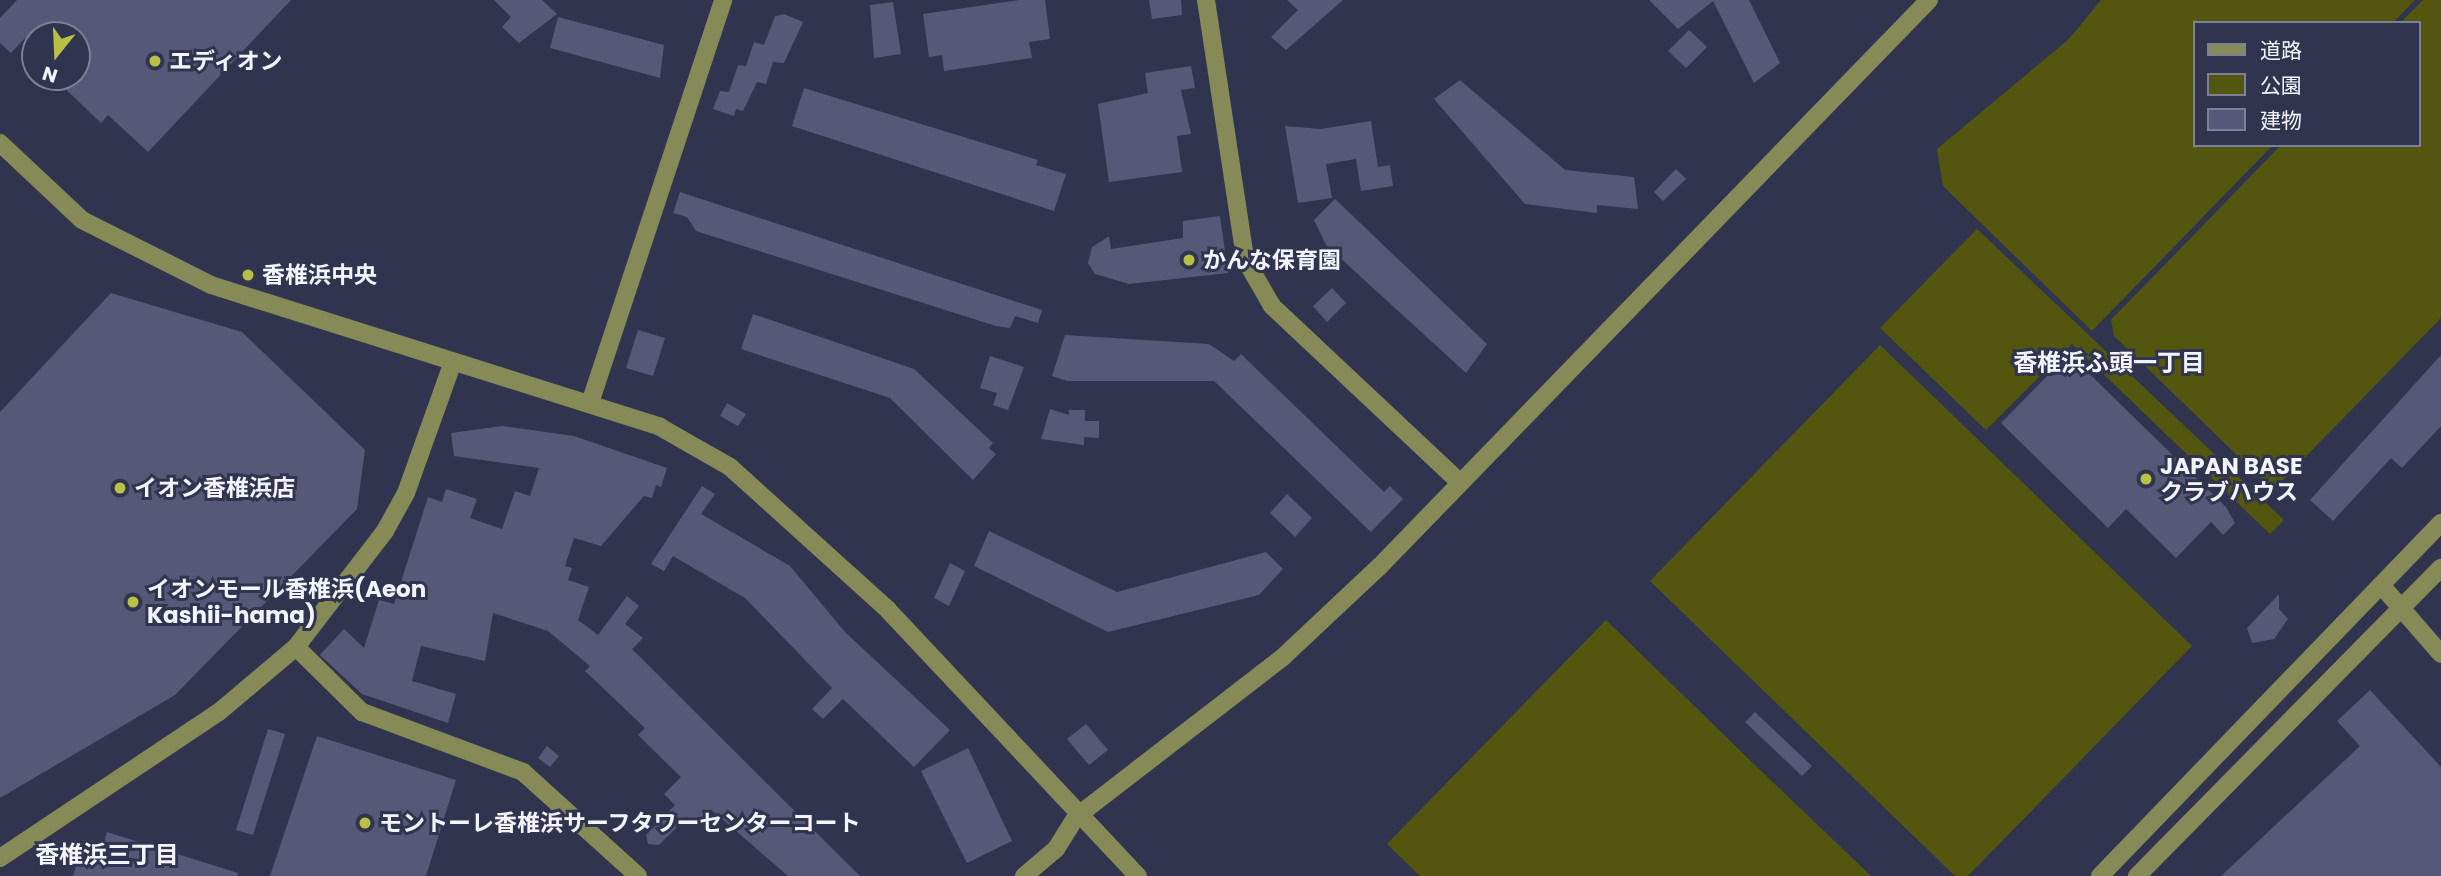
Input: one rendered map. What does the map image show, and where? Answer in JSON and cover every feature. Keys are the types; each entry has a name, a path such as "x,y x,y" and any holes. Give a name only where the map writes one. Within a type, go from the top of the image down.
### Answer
{"street":[{"path":"590,403 723,0"},
{"path":"1206,0 1245,259 1272,306 1457,480"},
{"path":"1024,876 1056,849 1076,817 1283,657 1379,567 1457,480 1929,0"},
{"path":"0,143 110,237 211,285 660,427 730,467 888,610 1076,817 1138,876"},
{"path":"0,858 219,712 296,647 390,522 453,362"},
{"path":"2100,876 2441,523"},
{"path":"2137,876 2441,568"},
{"path":"2381,585 2404,607 2441,654"},
{"path":"296,647 362,712 523,772 638,876"}],"green space":[{"path":"2101,0 2415,0 2395,21 2192,21 2192,147 2271,147 2092,331 1943,186 1937,149 2069,39"},
{"path":"2423,0 2441,0 2441,318 2273,490 2114,336 2111,320 2279,147 2420,147 2420,21 2402,21"},
{"path":"1977,229 2284,520 2270,534 2072,344 1986,430 1880,328"},
{"path":"1880,345 2192,646 1968,876 1955,876 1650,581"},
{"path":"1606,620 1871,876 1420,876 1387,844"}],"building":[{"name":"エディオン","path":"17,0 291,0 148,152 108,115 101,123 68,91 91,91 91,21 21,21 21,42 11,53 0,43 0,18"},
{"path":"494,0 542,0 557,14 519,43 502,27 511,17"},
{"path":"1019,0 1045,0 1050,39 1029,42 1032,58 944,71 942,55 929,57 923,14"},
{"path":"1149,0 1181,0 1182,15 1152,19"},
{"path":"1287,0 1343,0 1286,50 1271,37 1298,10"},
{"path":"1649,0 1749,0 1780,63 1754,83 1713,1 1678,29"},
{"path":"893,2 901,54 874,58 870,5"},
{"path":"784,14 803,22 784,63 773,62 766,84 757,82 743,111 736,109 734,116 713,109 720,91 729,92 738,65 746,66 754,42 764,45 775,16"},
{"path":"558,17 664,45 660,78 550,48"},
{"path":"1689,30 1707,47 1686,68 1668,51"},
{"path":"1191,66 1195,88 1181,90 1191,134 1177,136 1182,172 1109,182 1098,104 1148,93 1145,73"},
{"path":"1460,80 1565,170 1634,177 1638,209 1597,205 1597,213 1525,204 1434,99"},
{"path":"804,88 1038,160 1036,165 1066,174 1054,211 792,126"},
{"path":"1371,121 1378,167 1390,165 1393,186 1361,191 1356,159 1326,164 1332,198 1298,203 1285,126 1321,129"},
{"path":"1676,169 1686,179 1663,201 1654,192"},
{"path":"680,192 1042,310 1038,323 1015,316 1010,328 996,326 696,231 687,217 673,213"},
{"path":"1335,199 1487,344 1466,373 1326,245 1314,220"},
{"path":"1220,216 1228,273 1129,284 1095,274 1088,263 1092,247 1109,236 1111,249 1183,238 1183,221"},
{"path":"1332,288 1346,303 1327,322 1313,306"},
{"name":"イオンモール香椎浜(Aeon Kashii-hama)","path":"111,293 242,332 365,450 357,509 175,695 0,798 0,412"},
{"path":"753,314 914,369 993,443 989,448 996,454 973,480 890,398 741,349"},
{"path":"638,330 665,338 653,376 626,368"},
{"path":"1065,335 1209,344 1234,361 1241,354 1384,492 1390,486 1403,499 1371,532 1214,381 1067,381 1052,376"},
{"path":"2069,354 2226,507 2235,523 2223,535 2211,522 2176,558 2126,509 2108,528 2001,423"},
{"path":"2441,355 2441,426 2402,468 2391,458 2333,521 2310,500"},
{"path":"990,356 1024,367 1008,410 993,405 997,393 980,388"},
{"path":"727,403 746,414 738,426 720,416"},
{"path":"1050,409 1069,415 1069,410 1085,410 1085,421 1099,421 1099,438 1084,437 1084,445 1041,439"},
{"path":"502,426 574,436 667,468 661,487 656,485 652,498 644,496 601,546 574,538 565,566 572,568 568,580 589,587 578,620 598,635 627,596 639,606 625,624 643,638 632,649 860,876 788,876 713,811 697,827 687,817 659,845 648,844 646,835 675,805 664,794 681,777 638,735 645,728 585,671 590,666 548,631 493,613 485,661 421,646 412,681 456,694 448,723 362,694 320,655 344,629 364,648 379,600 394,604 428,497 442,502 446,489 477,499 470,518 502,529 515,491 530,496 539,468 454,456 451,433"},
{"path":"702,486 715,494 701,514 790,566 845,632 950,730 914,767 843,699 823,719 812,709 832,688 745,598 673,556 664,571 651,564"},
{"path":"1287,494 1312,518 1295,537 1270,513"},
{"path":"989,531 1117,592 1266,552 1283,569 1259,595 1108,632 974,566"},
{"path":"950,563 965,571 949,606 934,598"},
{"path":"2279,594 2279,609 2288,619 2274,639 2252,643 2247,628"},
{"path":"2370,690 2441,767 2441,876 2221,876 2360,746 2337,721"},
{"path":"1755,712 1812,766 1802,776 1745,722"},
{"path":"1086,724 1108,750 1089,765 1067,739"},
{"path":"268,729 285,734 253,835 236,830"},
{"name":"モントーレ香椎浜サーフタワーセンターコート","path":"317,736 456,780 426,876 270,876"},
{"path":"547,746 559,756 550,767 538,758"},
{"path":"968,748 1012,841 967,863 921,771"},
{"path":"107,832 238,873 237,876 73,876 83,840 103,846"}],"place":[{"name":"エディオン","path":"155,61"},
{"name":"かんな保育園","path":"1189,260"},
{"name":"香椎浜中央","path":"248,275"},
{"name":"JAPAN BASE クラブハウス","path":"2146,479"},
{"name":"イオン香椎浜店","path":"120,488"},
{"name":"イオンモール香椎浜(Aeon Kashii-hama)","path":"133,602"},
{"name":"モントーレ香椎浜サーフタワーセンターコート","path":"365,823"}],"district":[{"name":"香椎浜ふ頭一丁目","path":"2109,363"},
{"name":"香椎浜三丁目","path":"107,855"}]}
